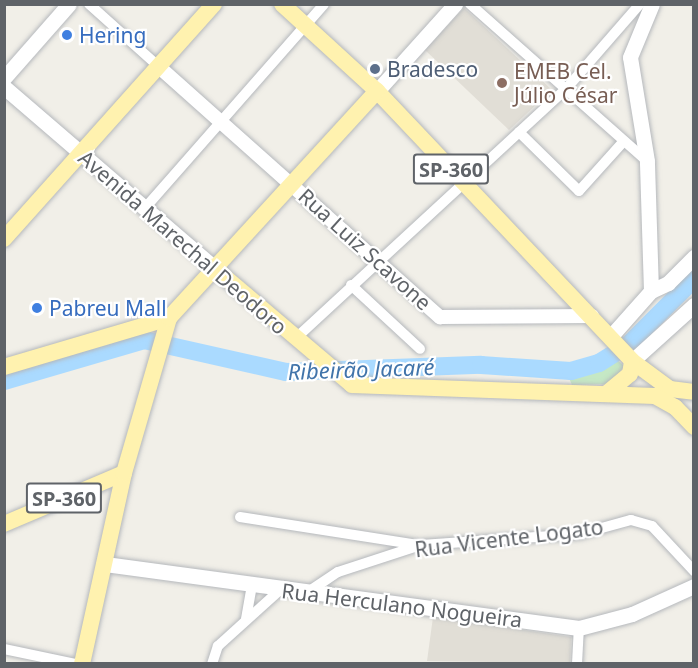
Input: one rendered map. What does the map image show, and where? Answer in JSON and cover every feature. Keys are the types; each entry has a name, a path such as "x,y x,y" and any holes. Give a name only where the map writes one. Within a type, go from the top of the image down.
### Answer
{"main road":[{"path":"4,78 69,4"},
{"path":"4,239 214,4"},
{"name":"SP-360","path":"282,4 377,91 613,338 630,359 670,389 693,394 688,421"},
{"path":"377,91 455,4"},
{"path":"651,291 647,162 630,57 652,4"},
{"name":"Avenida Marechal Deodoro","path":"4,87 296,338 336,376 369,387 655,396 688,421"},
{"name":"SP-360","path":"4,524 124,473 169,318 213,267 377,91"},
{"path":"613,338 651,291 668,284 693,257"},
{"path":"606,394 630,374 630,359 693,305"},
{"path":"4,367 169,318"},
{"path":"82,663 124,473"},
{"name":"Rua Herculano Nogueira","path":"105,564 280,590 311,590 579,628 632,614 693,586"}],"street":[{"path":"89,4 159,66"},
{"path":"145,208 324,4"},
{"path":"470,4 647,162"},
{"path":"296,338 566,89 640,4"},
{"name":"Rua Luiz Scavone","path":"159,66 292,182 440,317 592,316"},
{"path":"519,132 579,191 624,141"},
{"path":"351,285 420,349"},
{"path":"240,517 421,545"},
{"name":"Rua Vicente Logato","path":"311,590 338,572 421,545 580,534 641,521 652,526 693,571"},
{"path":"246,619 252,585"},
{"path":"212,663 218,645 246,619 269,605 280,590"},
{"path":"577,663 579,628"},
{"path":"4,649 76,663"}],"shaded area":[{"name":"EMEB Cel. Júlio César","path":"464,8 552,90 509,130 425,50"},
{"path":"433,617 571,637 570,663 427,661"}],"green space":[{"path":"615,358 624,366 611,384 572,385 569,378"}],"waterway":[{"name":"Ribeirão Jacaré","path":"4,381 144,340 286,372 481,365 571,371 599,363 628,345 694,279"}],"place":[{"name":"Hering","path":"67,35"},
{"name":"Bradesco","path":"375,69"},
{"name":"EMEB Cel. Júlio César","path":"502,83"},
{"name":"Pabreu Mall","path":"37,308"}]}
